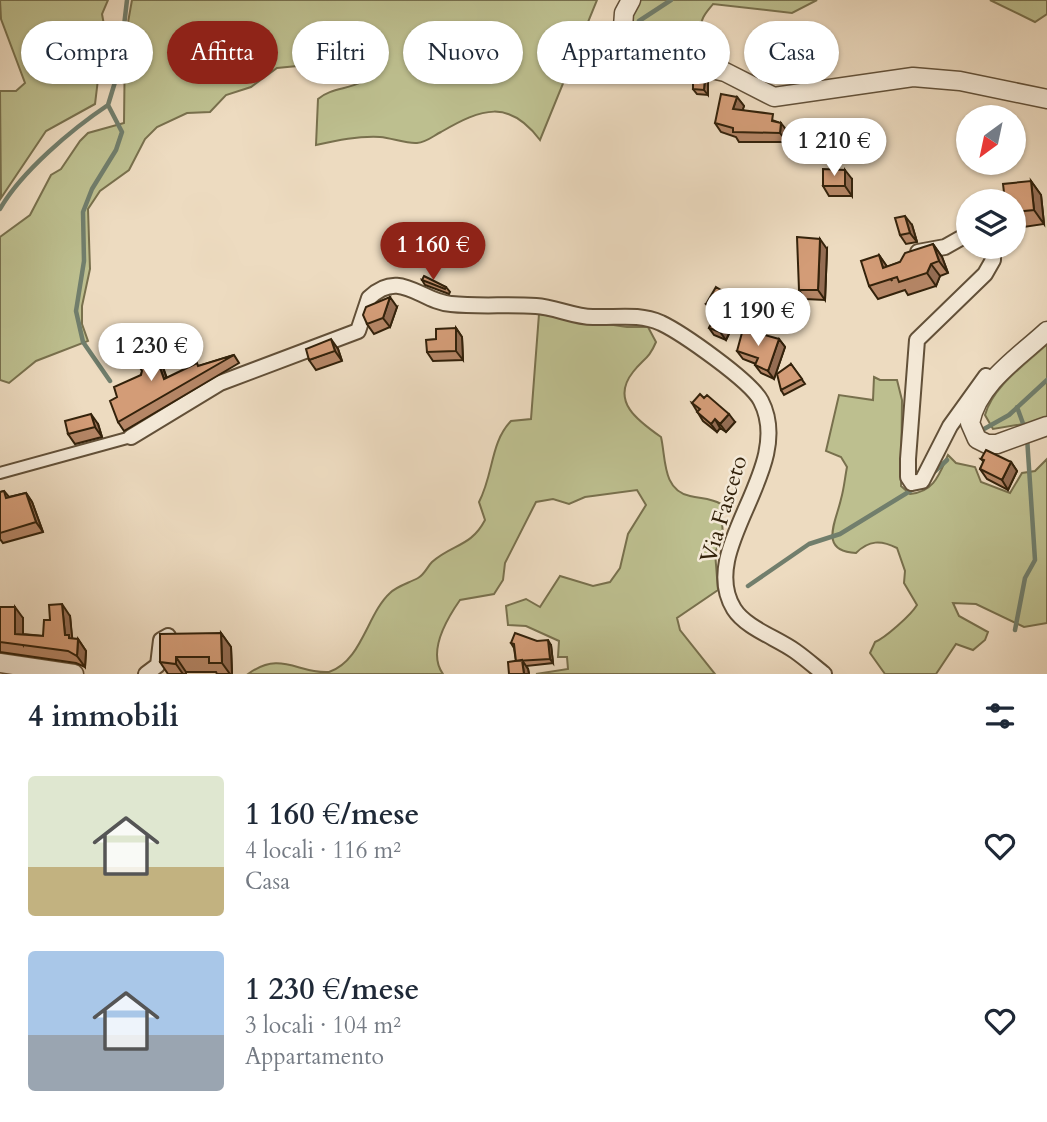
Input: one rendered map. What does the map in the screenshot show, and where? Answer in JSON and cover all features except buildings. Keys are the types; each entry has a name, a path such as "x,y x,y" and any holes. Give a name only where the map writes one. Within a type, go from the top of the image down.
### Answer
{"street":[{"path":"631,0 624,13 623,27 635,47 670,60 725,72 774,97 913,77 960,81 1047,99"},
{"path":"906,254 945,247 956,241"},
{"path":"993,259 985,274 917,340 908,458 908,477 912,483 922,481 950,426 991,370 1014,352 1020,354"},
{"name":"Via Fasceto","path":"131,437 220,383 358,331 369,298 389,288 408,286 448,304 538,306 592,318 629,315 660,323 726,368 758,396 767,422 761,475 727,558 727,589 740,616 794,650 824,674"},
{"path":"1047,331 999,373 978,403 970,428 980,442 992,444 1047,426"},
{"path":"0,473 131,437"},
{"path":"146,674 158,665 161,640 168,636 180,636"},
{"path":"0,663 74,674"}],"green space":[{"path":"0,0 108,0 102,14 103,21 21,21 21,72 1,19"},
{"path":"132,0 597,0 588,21 537,21 537,84 563,84 540,140 517,118 494,112 469,117 417,143 372,137 316,145 318,99 332,91 356,84 389,84 389,21 292,21 292,67 278,68 278,21 167,21 167,84 255,84 226,95 210,112 187,113 157,127 145,139 129,170 100,191 88,209 90,269 82,306 82,324 88,341 36,361 9,383 0,380 0,237 30,215 51,175 61,169 88,133 124,123 124,84 153,84 153,21 128,21"},
{"path":"639,0 817,0 792,13 713,4 702,21 630,21"},
{"path":"990,0 1047,0 1047,14 1035,22"},
{"path":"24,84 97,84 95,104 46,131 1,198 0,91 16,91"},
{"path":"539,314 627,327 648,327 656,342 651,352 633,372 624,392 636,417 661,437 667,472 674,487 681,493 721,504 723,537 715,552 718,590 677,618 680,630 715,674 536,674 568,669 567,657 558,657 559,641 526,626 508,625 506,606 526,599 540,607 560,576 593,586 610,582 620,568 628,534 646,505 637,490 585,497 569,504 553,499 536,502 505,563 503,580 494,594 460,600 449,617 438,646 437,656 443,674 248,674 260,667 280,663 318,672 329,672 340,666 357,648 375,613 390,593 420,576 432,562 480,529 485,520 479,502 499,439 511,421 531,419"},
{"path":"1047,344 1047,420 993,429 985,415 995,394"},
{"path":"874,377 880,380 897,380 902,400 901,486 910,494 925,490 935,481 948,455 956,463 975,467 981,482 1010,493 1022,473 1035,471 1047,459 1047,623 1024,627 976,604 953,603 959,616 988,632 985,640 973,650 956,644 936,674 885,674 870,653 875,642 898,626 917,605 904,583 905,571 897,548 875,543 856,553 844,551 833,541 832,534 847,467 841,457 826,451 839,395 873,400"}],"waterway":[{"path":"108,105 119,69 127,0"},
{"path":"639,21 671,0"},
{"path":"108,105 122,132 116,150 92,189 83,212 84,261 76,311 83,342 110,381"},
{"path":"0,209 9,195 48,152 108,105"},
{"path":"984,429 1009,415 1047,380"},
{"path":"1017,407 1025,429"},
{"path":"1015,630 1025,578 1035,560 1027,437"},
{"path":"932,474 947,460"},
{"path":"748,586 809,544 840,534 915,488"}]}
